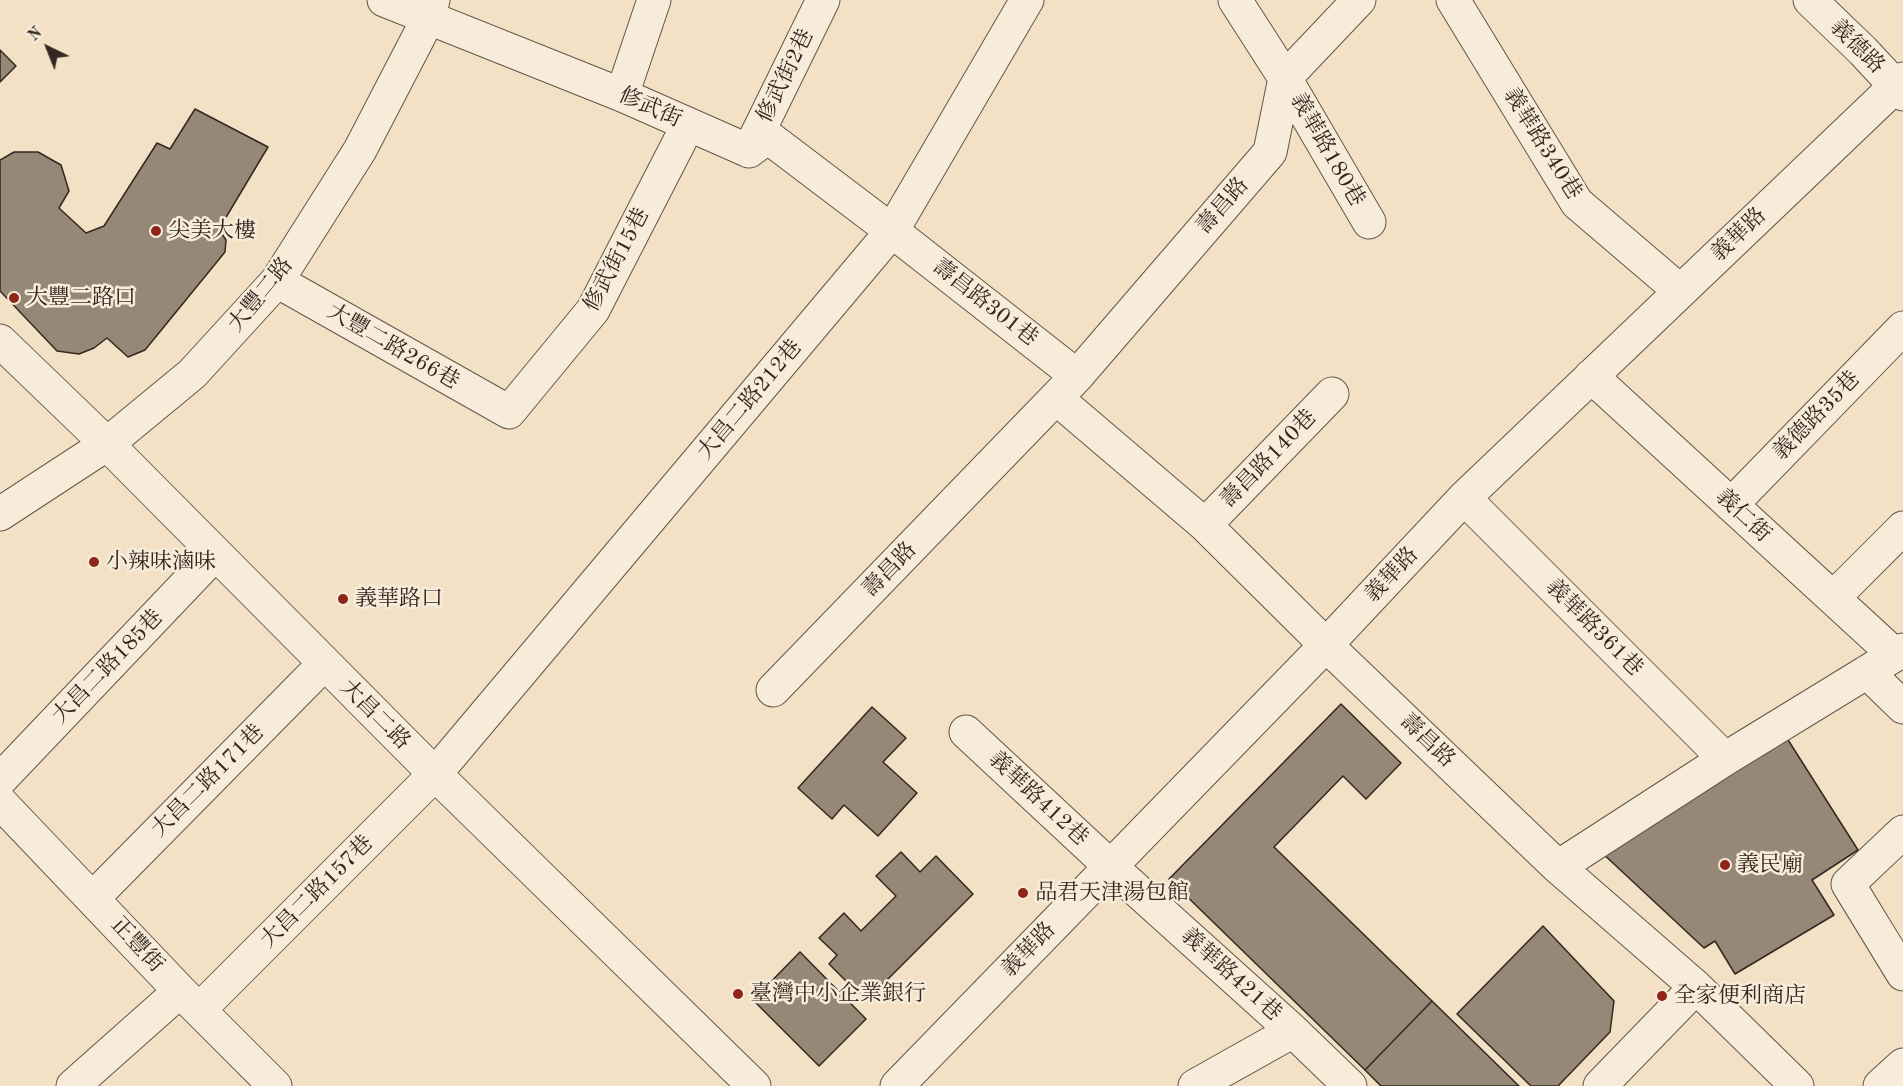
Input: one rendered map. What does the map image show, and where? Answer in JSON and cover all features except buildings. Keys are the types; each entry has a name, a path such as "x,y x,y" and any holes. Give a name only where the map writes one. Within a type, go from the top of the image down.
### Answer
{"street":[{"name":"修武街","path":"384,0 431,9 749,151"},
{"path":"622,95 654,0"},
{"name":"修武街2巷","path":"749,151 823,0"},
{"name":"大昌二路212巷","path":"435,774 892,231 1027,0"},
{"name":"義華路180巷","path":"1235,0 1285,78 1369,222"},
{"path":"1285,78 1359,0"},
{"name":"義華路340巷","path":"1453,0 1577,203 1680,291"},
{"name":"義德路","path":"1810,0 1901,87"},
{"name":"大豐二路","path":"0,514 107,444 192,374 277,281 360,150 431,9"},
{"name":"壽昌路","path":"773,690 1066,387 1270,152 1285,78"},
{"name":"義華路","path":"897,1086 1326,645 1464,498 1680,291 1901,87"},
{"name":"修武街15巷","path":"509,412 593,310 687,125"},
{"path":"749,151 768,137 892,231"},
{"name":"壽昌路301巷","path":"892,231 1066,387"},
{"name":"大豐二路266巷","path":"277,281 509,412"},
{"name":"義德路35巷","path":"1731,505 1903,328"},
{"name":"大昌二路","path":"0,340 107,444 435,774 754,1086"},
{"name":"義仁街","path":"1591,376 1833,598 1899,653"},
{"name":"壽昌路","path":"1066,387 1326,645 1558,867 1696,987 1797,1086"},
{"name":"壽昌路140巷","path":"1205,525 1332,394"},
{"name":"義華路361巷","path":"1464,498 1725,759"},
{"path":"1833,598 1903,528"},
{"name":"大昌二路185巷","path":"0,780 215,554"},
{"path":"1558,867 1725,759 1899,653"},
{"name":"大昌二路171巷","path":"93,898 324,664"},
{"path":"1867,672 1903,707"},
{"name":"義華路412巷","path":"966,732 1110,866"},
{"name":"大昌二路157巷","path":"73,1086 190,1000 435,774"},
{"name":"正豐街","path":"0,802 275,1086"},
{"path":"1903,832 1848,884 1903,974"},
{"name":"義華路421巷","path":"1110,866 1293,1031 1350,1086"},
{"path":"1600,1086 1696,987"},
{"path":"1194,1086 1293,1031"},
{"path":"1880,1086 1903,1065"}],"place":[{"name":"尖美大樓","path":"156,231"},
{"name":"大豐二路口","path":"14,298"},
{"name":"小辣味滷味","path":"94,562"},
{"name":"義華路口","path":"343,599"},
{"name":"義民廟","path":"1725,865"},
{"name":"品君天津湯包館","path":"1023,893"},
{"name":"臺灣中小企業銀行","path":"738,994"},
{"name":"全家便利商店","path":"1662,996"}]}
